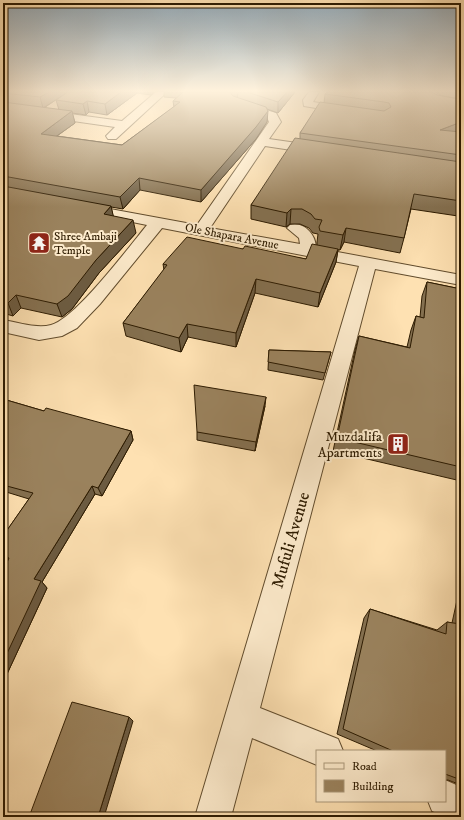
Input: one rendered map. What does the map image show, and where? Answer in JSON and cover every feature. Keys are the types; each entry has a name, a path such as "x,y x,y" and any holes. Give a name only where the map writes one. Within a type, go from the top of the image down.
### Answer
{"street":[{"path":"111,137 118,130"},
{"path":"201,230 270,130"},
{"path":"262,142 327,152"},
{"name":"Ole Shapara Avenue","path":"65,204 461,280"},
{"path":"3,326 39,334 55,331 70,324 94,300 158,222"},
{"path":"294,228 305,234 309,242 308,251"},
{"name":"Mufuli Avenue","path":"213,817 368,262"},
{"path":"240,717 323,750"},
{"path":"446,798 461,805"}],"building":[{"path":"3,130 46,130 41,134 122,145 142,130 253,130 201,190 139,178 120,197 3,176"},
{"path":"302,130 443,130 461,132 461,155 300,133"},
{"path":"295,138 461,162 461,201 414,194 404,238 346,228 343,235 320,231 319,227 322,220 315,219 311,214 302,209 291,209 287,213 251,205"},
{"path":"3,186 111,206 104,214 133,220 96,260 68,296 57,304 16,295 8,303 3,302"},
{"path":"187,237 243,249 245,246 306,259 312,244 338,249 320,293 256,279 236,333 187,324 179,338 123,323 167,265 163,264"},
{"path":"427,282 461,289 461,467 337,438 359,336 410,348 416,316 424,318"},
{"path":"269,350 331,352 325,373 268,362"},
{"path":"194,385 266,397 256,442 197,432"},
{"path":"3,399 44,411 46,408 131,431 98,488 92,486 34,579 41,581 3,662 3,571 9,558 3,556 3,536 33,493 3,485"},
{"path":"370,609 446,634 447,622 460,624 461,621 461,778 446,774 446,750 391,750 343,729"},
{"path":"72,702 129,717 98,817 29,817"}],"place":[{"name":"Shree Ambaji Temple","path":"39,243"},
{"name":"Muzdalifa Apartments","path":"398,444"}]}
